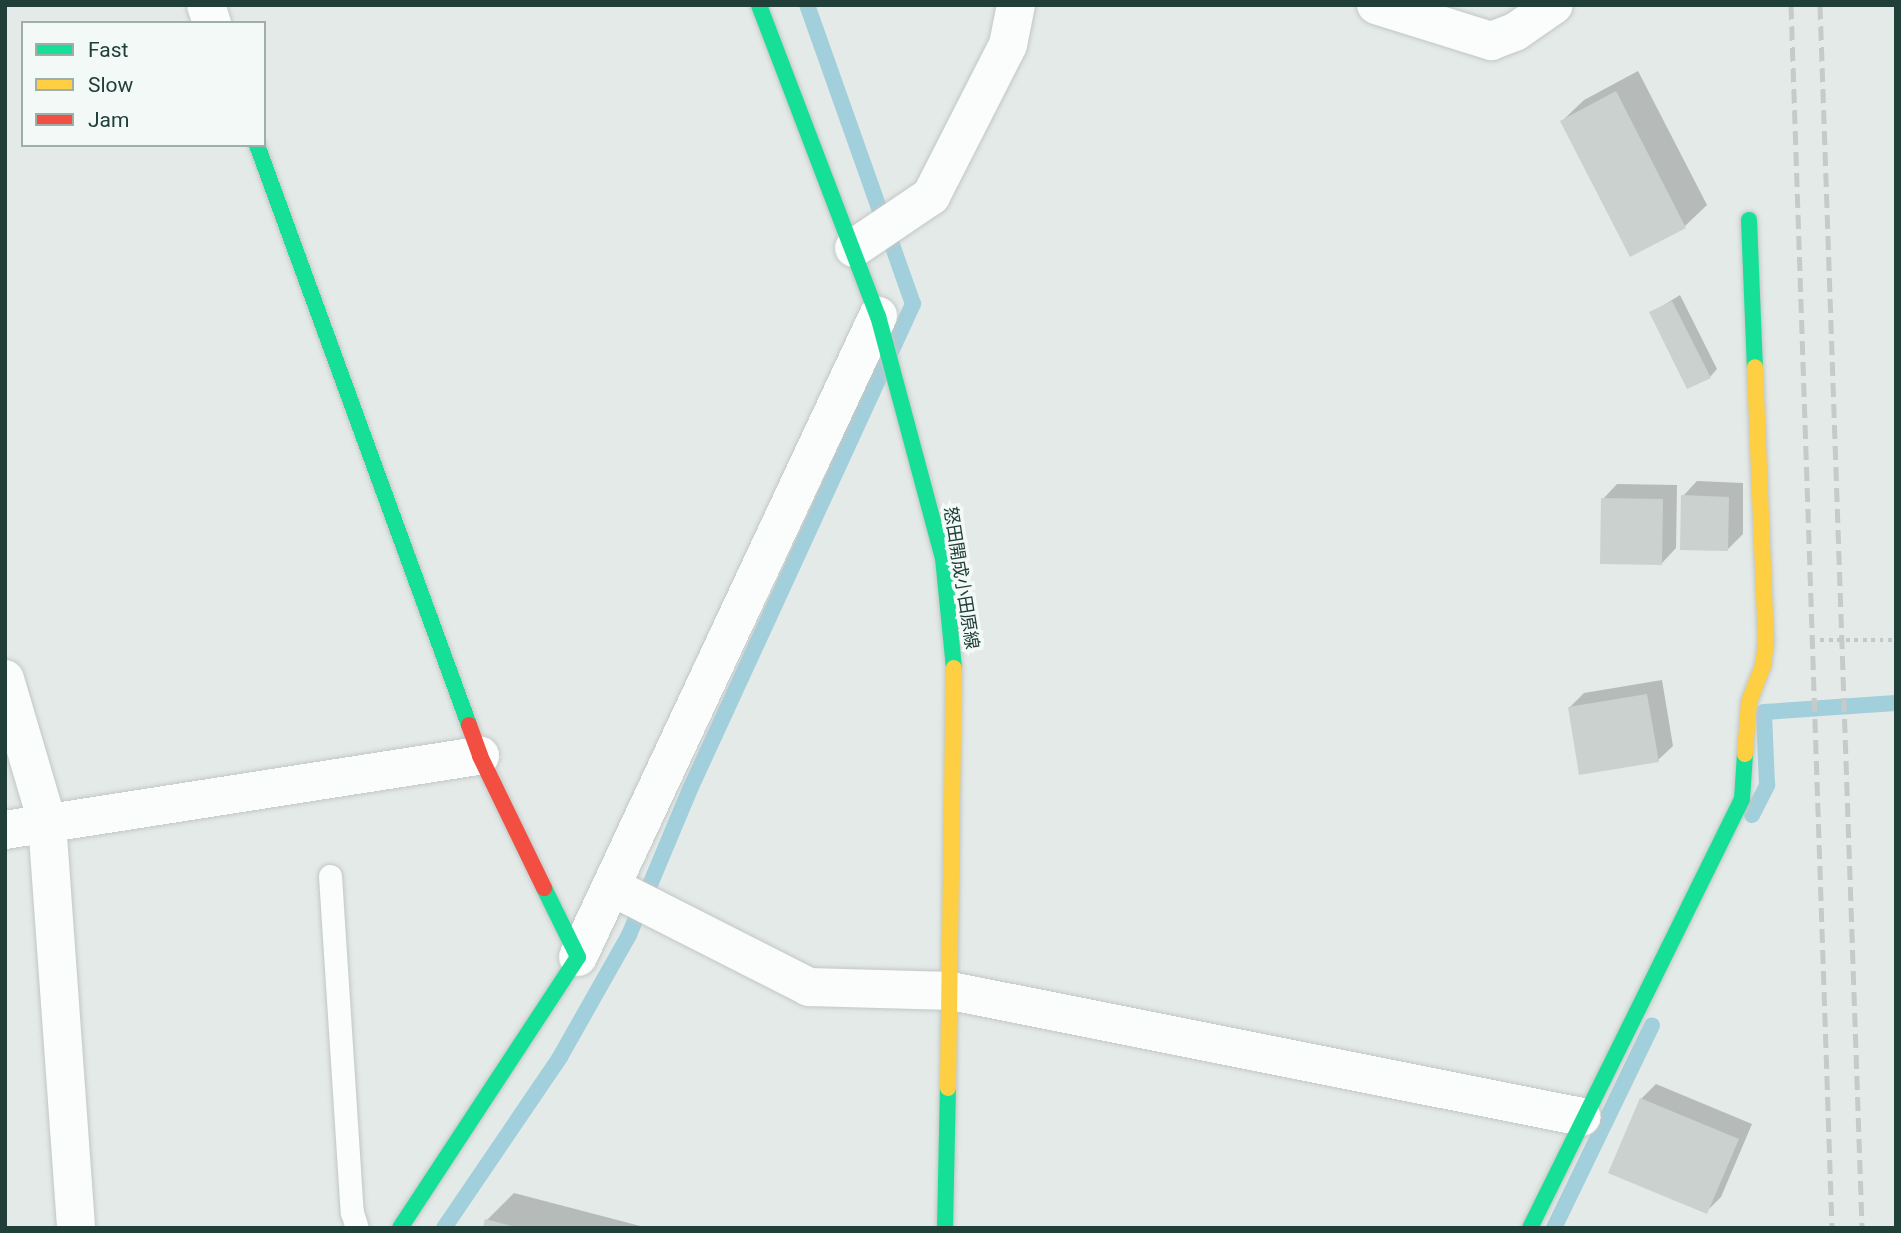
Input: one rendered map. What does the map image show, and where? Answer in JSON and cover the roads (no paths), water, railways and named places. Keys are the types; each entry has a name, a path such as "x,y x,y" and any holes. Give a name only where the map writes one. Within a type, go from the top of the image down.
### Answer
{"street":[{"name":"怒田開成小田原線","path":"759,5 878,316 929,497 951,617 955,678 945,1228"},
{"path":"854,248 931,196 1008,46 1016,5"},
{"path":"1376,5 1491,41 1515,33 1554,5"},
{"path":"258,147 480,756 578,957"},
{"path":"1530,1228 1582,1117 1742,799 1749,702 1763,666 1766,643 1749,220"},
{"path":"400,1228 578,957 878,316"},
{"path":"5,679 47,822 76,1228"},
{"path":"5,830 480,756"},
{"path":"612,887 809,988 951,991 1582,1117"}],"lane":[{"path":"330,876 352,1212 357,1228"}],"waterway":[{"path":"444,1228 560,1057 629,935 691,787 913,304 807,5"},
{"path":"1752,815 1767,785 1764,712 1896,703"},
{"path":"1554,1228 1652,1025"}],"railway":[{"path":"1791,5 1832,1228"},
{"path":"1820,5 1862,1228"}]}
